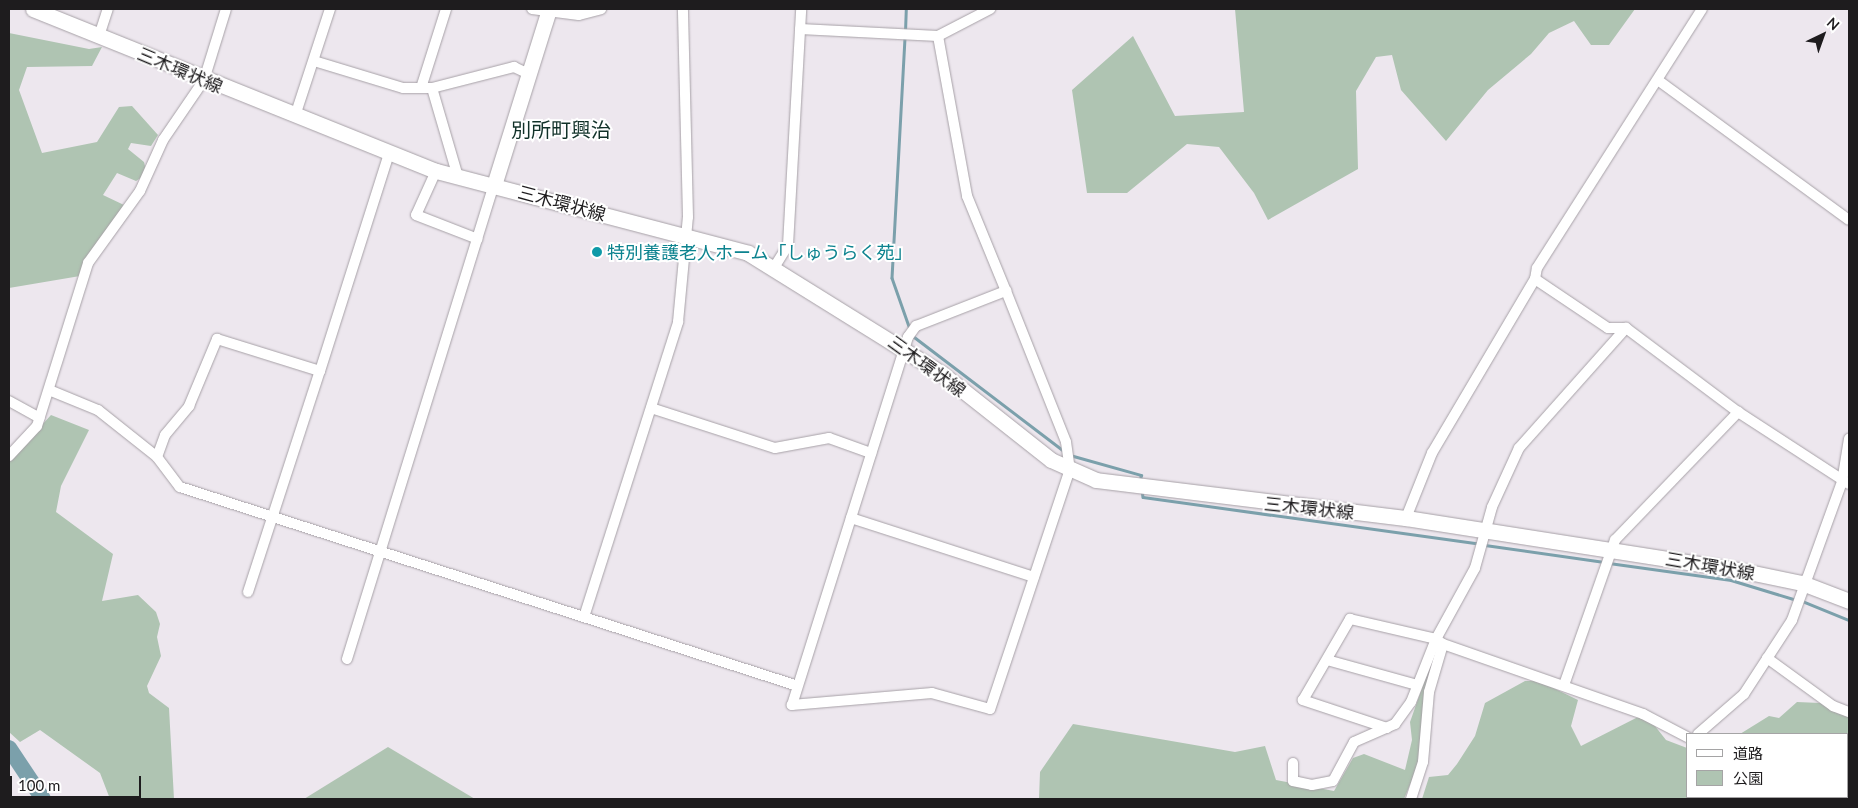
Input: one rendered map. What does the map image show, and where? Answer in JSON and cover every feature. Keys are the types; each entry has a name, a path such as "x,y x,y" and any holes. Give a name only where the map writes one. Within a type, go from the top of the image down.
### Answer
{"main road":[{"name":"三木環状線","path":"34,9 204,80 436,171 748,252 775,266 905,348 1030,446 1070,469 1133,488 1406,518 1611,550 1802,584 1849,601"},
{"path":"494,186 549,11"}],"street":[{"path":"99,36 108,9"},
{"path":"9,456 40,418 88,264 140,191 163,140 204,80 226,9"},
{"path":"295,116 330,9"},
{"path":"421,88 446,9"},
{"path":"532,9 579,15 602,9"},
{"path":"584,617 678,322 688,173 683,9"},
{"path":"775,266 788,245 801,9"},
{"path":"800,29 938,36 990,9"},
{"path":"1406,518 1432,453 1535,279 1537,268 1580,196 1659,81 1702,9"},
{"path":"938,36 967,196 1006,291 1066,442 1070,469 990,709 932,693 792,705 905,348 916,326 1006,291"},
{"path":"314,61 403,88 432,88 514,67 530,74"},
{"path":"1659,81 1849,220"},
{"path":"432,88 458,177"},
{"path":"248,592 389,154"},
{"path":"436,171 416,215 478,239"},
{"path":"347,659 494,186"},
{"path":"1535,279 1608,328 1626,328 1738,412 1846,483"},
{"path":"1293,762 1293,781 1312,785 1333,781 1354,742 1388,728 1412,702 1417,685 1475,568 1485,531 1519,448 1626,328"},
{"path":"157,457 165,435 189,406 216,339 320,371"},
{"path":"49,390 98,410 157,457 180,487 798,686"},
{"path":"9,401 40,418"},
{"path":"651,408 775,448 829,438 871,453"},
{"path":"1564,685 1615,540 1738,412"},
{"path":"1699,733 1744,694 1792,620 1802,584 1846,483 1849,439"},
{"path":"851,518 1034,577"},
{"path":"1388,728 1303,700 1350,619 1440,641 1643,714 1686,736"},
{"path":"1412,799 1423,762 1429,692 1440,641"},
{"path":"1767,658 1834,706 1849,712"},
{"path":"1327,660 1417,685"}],"green space":[{"path":"1235,9 1635,9 1609,45 1591,45 1574,21 1549,33 1531,54 1488,90 1446,141 1401,90 1392,55 1376,57 1356,91 1358,169 1268,220 1254,193 1219,147 1187,144 1127,193 1087,193 1072,90 1133,36 1175,116 1244,112"},
{"path":"9,33 89,49 102,47 92,66 27,67 19,90 42,153 97,142 119,107 132,106 158,135 151,146 131,143 128,149 144,162 147,174 136,181 117,173 103,195 124,205 80,276 9,288"},
{"path":"51,415 89,430 61,486 56,512 113,554 102,601 138,595 156,612 160,624 157,637 161,656 147,686 149,693 169,708 174,799 110,799 100,773 40,730 20,742 9,732 9,461"},
{"path":"1428,671 1432,672 1417,768 1404,799 1039,799 1040,772 1073,724 1235,752 1265,746 1276,780 1334,791 1353,758 1364,754 1405,770 1412,740 1410,722"},
{"path":"1525,681 1539,681 1578,700 1571,726 1581,746 1638,717 1651,721 1666,740 1686,748 1686,798 1848,798 1848,733 1742,733 1769,716 1779,718 1797,702 1820,703 1849,714 1849,799 1422,799 1429,777 1448,775 1457,764 1475,736 1485,703"},
{"path":"388,747 475,799 304,799"}],"waterway":[{"path":"905,32 906,9"},
{"path":"905,38 892,278 910,329"},
{"path":"913,336 1065,452"},
{"path":"1070,455 1141,475 1141,480"},
{"path":"1142,490 1143,497 1480,544"},
{"path":"1485,545 1604,562"},
{"path":"1609,563 1731,580 1797,600"},
{"path":"1802,601 1849,620"},
{"path":"9,748 43,799"}],"place":[{"name":"特別養護老人ホーム「しゅうらく苑」","path":"597,252"}],"district":[{"name":"別所町興治","path":"561,129"}]}
